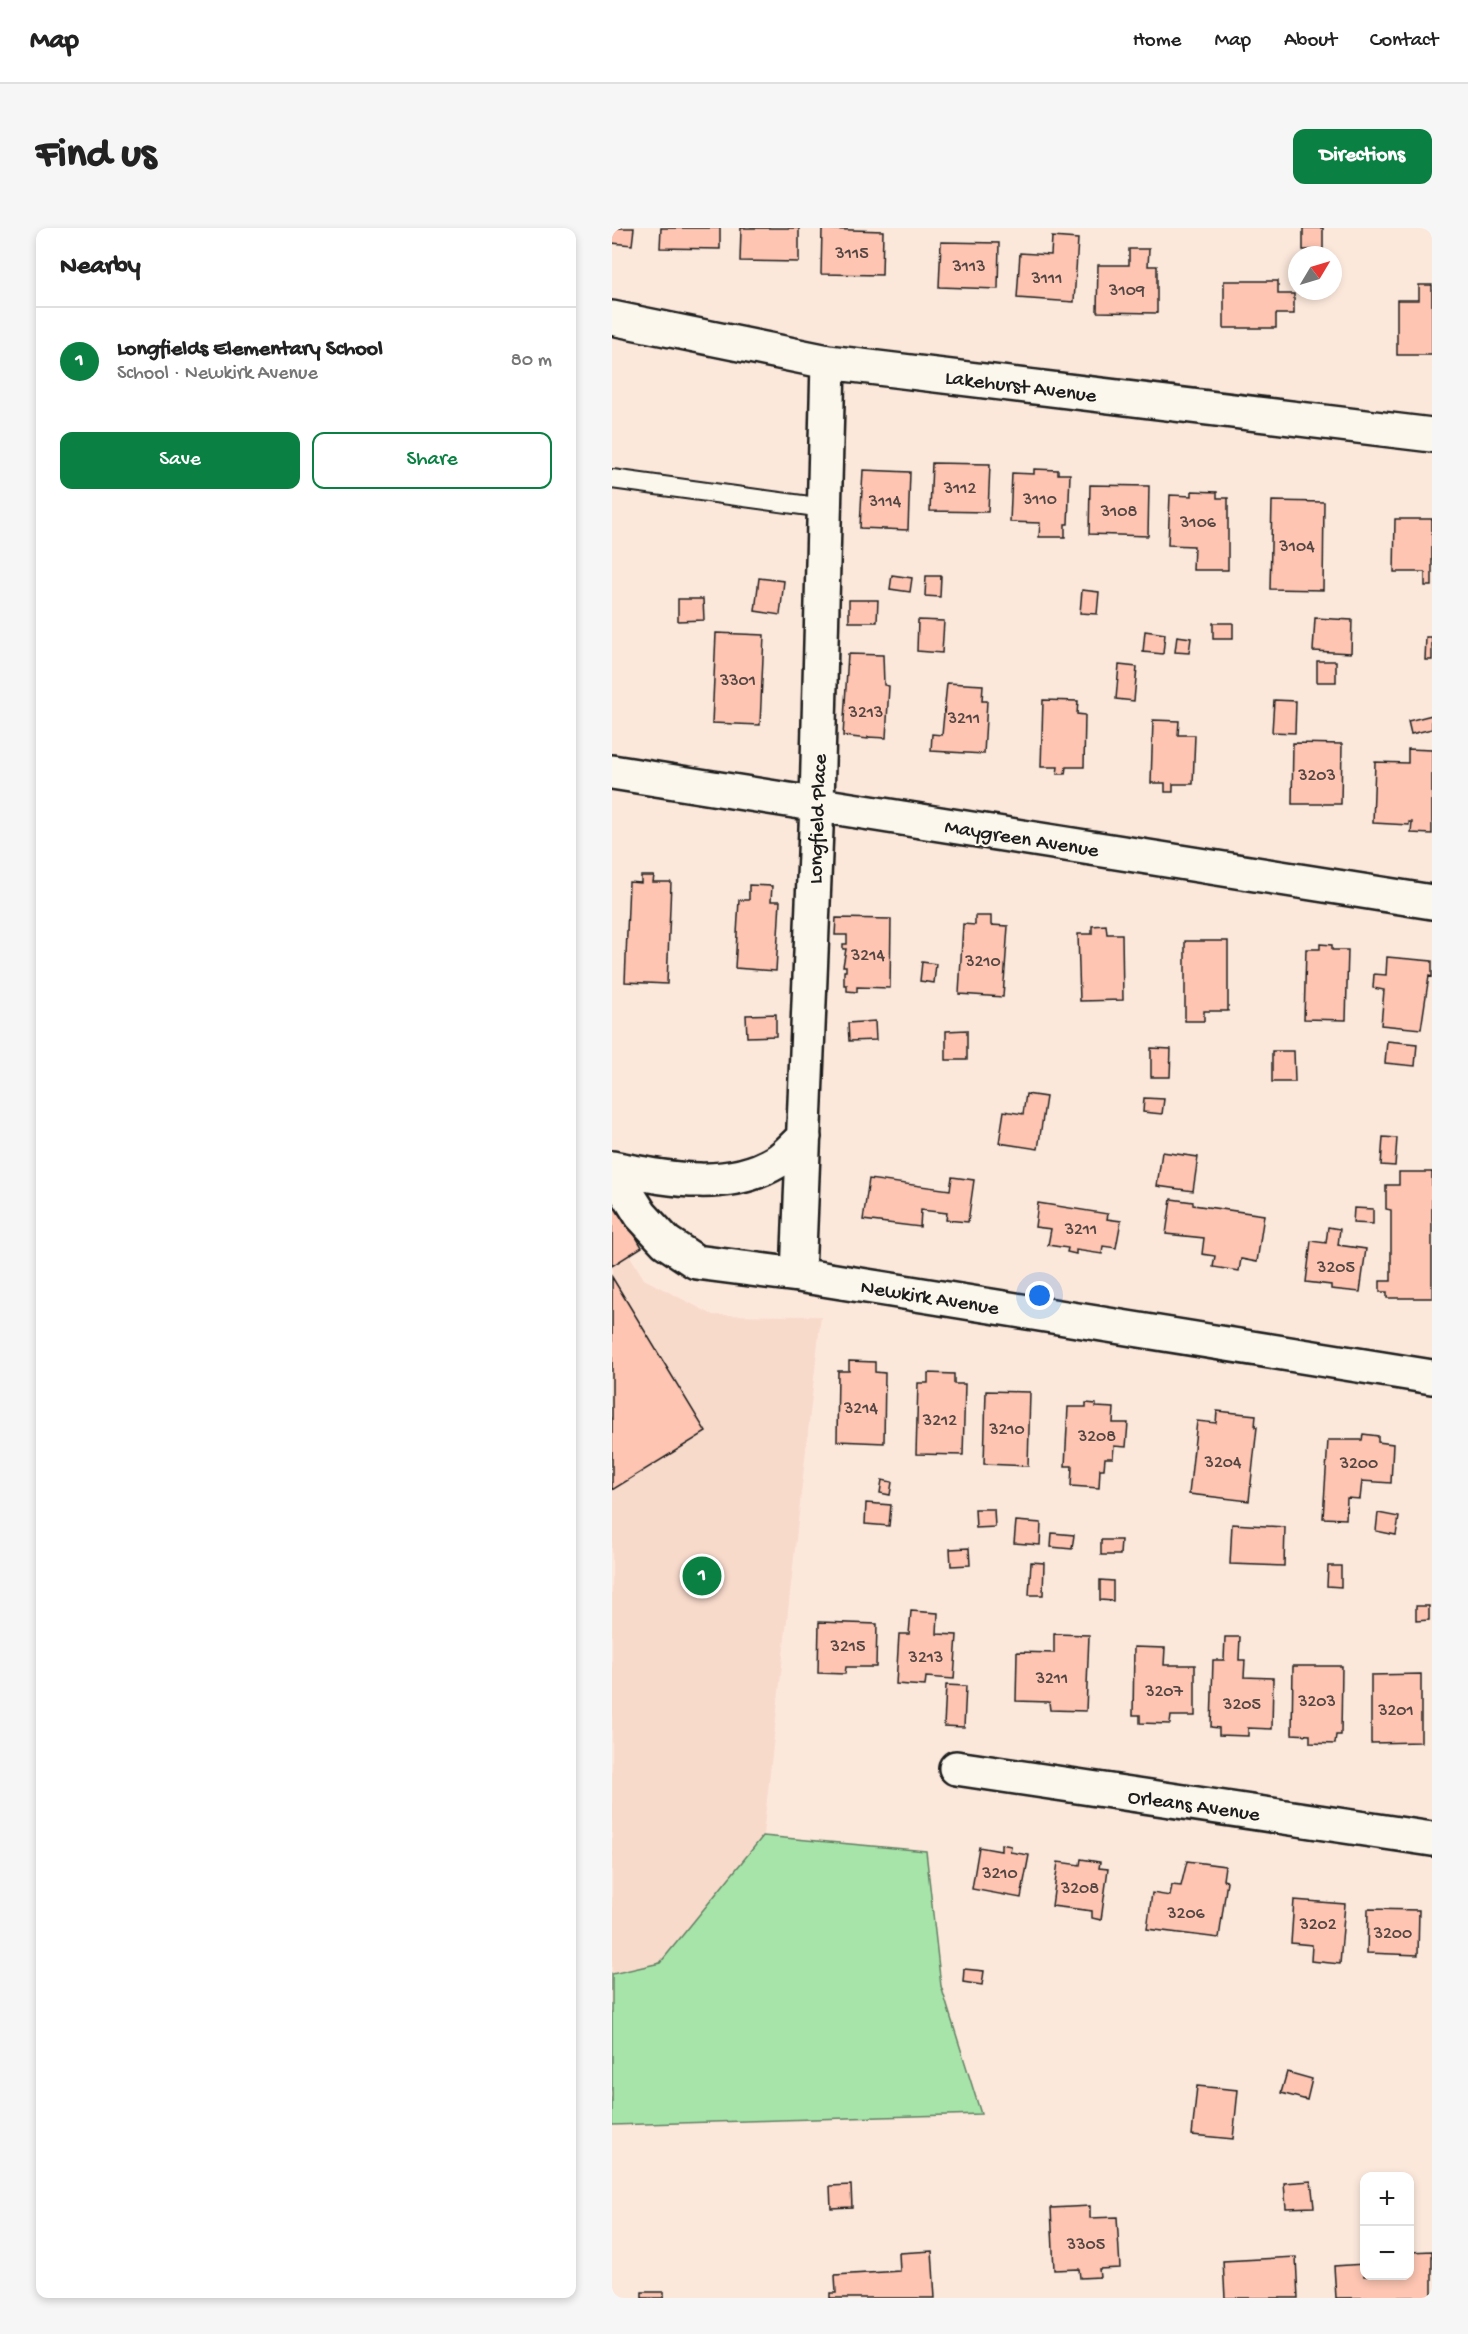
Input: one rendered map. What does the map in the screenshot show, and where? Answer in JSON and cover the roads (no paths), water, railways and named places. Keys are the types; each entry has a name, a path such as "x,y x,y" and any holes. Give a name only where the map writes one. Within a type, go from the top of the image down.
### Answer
{"street":[{"name":"Lakehurst Avenue","path":"612,318 828,362 1432,435"},
{"name":"Longfield Place","path":"798,1275 817,804 828,362"},
{"name":"Maygreen Avenue","path":"612,772 1432,902"},
{"path":"612,1169 668,1179 702,1180 740,1177 776,1162 804,1137"},
{"name":"Newkirk Avenue","path":"612,1169 641,1215 666,1242 696,1262 798,1275 1432,1377"},
{"name":"Orleans Avenue","path":"956,1768 1432,1839"}],"lane":[{"path":"612,479 824,508"}],"place":[{"name":"Longfields Elementary School","path":"702,1576"}]}
